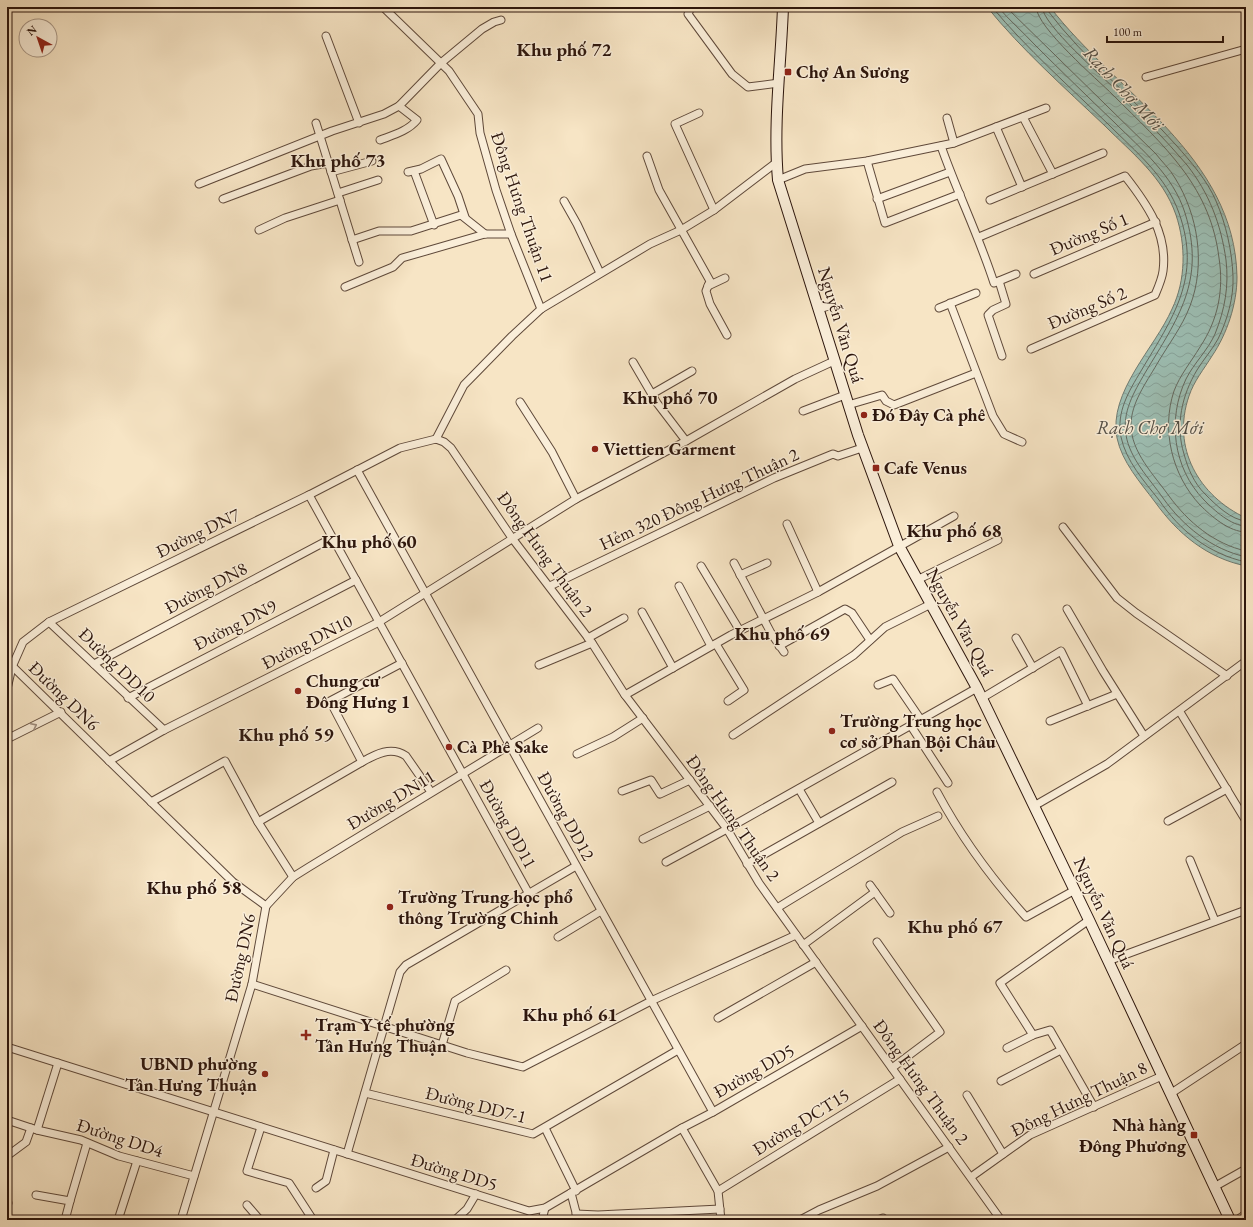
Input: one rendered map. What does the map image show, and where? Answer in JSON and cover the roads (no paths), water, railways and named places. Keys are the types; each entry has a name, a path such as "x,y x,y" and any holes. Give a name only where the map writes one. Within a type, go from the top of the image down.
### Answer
{"main road":[{"name":"Nguyễn Văn Quá","path":"784,7 779,83 778,180 862,448 899,546 978,688 1230,1220"}],"street":[{"name":"Đông Hưng Thuận 11","path":"383,7 441,63 478,114 480,134 496,190 511,234 541,309"},
{"path":"691,7 688,14 732,74 748,87 779,83"},
{"path":"199,184 332,131 384,114 399,106 441,63 482,30 494,22 501,20"},
{"path":"326,36 359,123"},
{"path":"1146,77 1246,49"},
{"path":"380,140 401,133 413,125 417,120 399,106"},
{"path":"778,180 806,169 868,161 954,143 1046,108"},
{"path":"699,113 675,124 714,210"},
{"path":"1023,117 1053,174"},
{"path":"947,118 954,143"},
{"path":"316,123 359,262"},
{"path":"996,127 1022,187"},
{"path":"941,146 950,172 979,237 994,283 1016,274"},
{"path":"990,200 1103,153"},
{"path":"647,156 659,190 710,281 706,291 710,304 727,335"},
{"path":"434,224 411,172 441,159 458,196 465,217"},
{"path":"331,172 372,161"},
{"path":"868,161 885,223 960,194"},
{"name":"Đông Hưng Thuận 11","path":"436,439 464,385 541,309 650,244 681,230 714,210 777,162"},
{"path":"223,199 311,166 328,163"},
{"path":"878,199 950,172"},
{"path":"979,237 1125,176 1143,198 1156,222"},
{"path":"259,230 378,180"},
{"path":"564,201 577,224 600,273"},
{"path":"352,240 379,231 406,232 461,215 485,234"},
{"name":"Đường Số 1","path":"1034,274 1156,222"},
{"name":"Đường Số 2","path":"1031,349 1155,295 1163,272 1162,241 1156,222"},
{"path":"345,287 394,267 402,258 485,234 511,234"},
{"path":"708,286 725,278"},
{"path":"999,281 1006,304 993,310 988,316 1002,356"},
{"path":"939,308 976,293"},
{"path":"950,303 993,416 1004,434 1022,442"},
{"path":"818,309 829,306"},
{"name":"Đường DN10","path":"109,760 164,730 379,622 576,499 686,441 795,379 834,361"},
{"path":"633,362 652,394 686,441"},
{"path":"652,394 692,371"},
{"path":"803,411 847,400 882,395 886,401 894,405 976,373"},
{"path":"520,402 549,447 576,499"},
{"name":"Đường DN7","path":"7,689 10,664 23,642 49,622 309,496 400,448 436,439"},
{"name":"Đông Hưng Thuận 2","path":"436,439 444,442 451,448 512,538 590,640 625,695 727,829 747,864 777,908 1001,1220"},
{"name":"Hẻm 320 Đông Hưng Thuận 2","path":"550,586 774,478 833,454 838,456 862,448"},
{"name":"Đường DD12","path":"357,470 713,1112"},
{"name":"Đường DD11","path":"309,496 529,894"},
{"path":"625,695 740,631 818,592 954,516"},
{"path":"787,524 818,592"},
{"path":"1063,527 1117,598 1136,613 1227,676"},
{"name":"Đường DN8","path":"94,664 332,538"},
{"path":"917,580 998,540"},
{"path":"734,563 763,620 784,652"},
{"path":"740,575 767,563"},
{"path":"701,566 740,631"},
{"name":"Đường DN9","path":"128,698 356,580"},
{"path":"679,586 714,645 744,690 728,701"},
{"path":"733,735 854,655 885,627 930,604"},
{"path":"779,646 845,609 852,614 870,640"},
{"path":"1067,609 1117,694 1144,736"},
{"path":"642,612 673,668"},
{"path":"539,665 590,640 624,618"},
{"name":"Đường DD10","path":"49,622 128,698 164,730"},
{"path":"1016,638 1033,668"},
{"path":"982,698 1061,651 1088,706"},
{"path":"1034,806 1107,764 1144,736 1180,712 1246,661"},
{"path":"362,762 330,701 402,663"},
{"name":"Đường DN6","path":"10,664 233,882 266,906 252,984 182,1219"},
{"path":"878,686 893,678 921,720"},
{"path":"666,862 978,688"},
{"path":"1050,721 1117,694"},
{"path":"7,739 60,712"},
{"path":"1180,712 1246,821"},
{"path":"578,754 613,737 643,718"},
{"path":"911,726 948,783"},
{"name":"Đường DN11","path":"266,906 293,878 431,792 538,728"},
{"path":"258,822 362,762 384,751 402,753 406,756 431,792"},
{"path":"151,802 225,761 258,822 293,878"},
{"path":"622,791 651,780 660,794 690,780"},
{"path":"747,864 892,782"},
{"path":"799,789 819,823"},
{"path":"1168,821 1227,789"},
{"path":"937,792 968,843 1002,890 1026,917 1074,890"},
{"path":"643,839 710,806"},
{"path":"777,908 902,832 938,816"},
{"path":"1190,860 1216,921"},
{"path":"347,1154 400,972 406,965 576,866"},
{"path":"870,885 890,913"},
{"path":"803,945 875,892"},
{"path":"1108,961 1246,910"},
{"path":"558,937 601,911"},
{"path":"1033,1035 1000,983 1089,920"},
{"path":"252,984 442,1045 523,1067 651,1001 796,934"},
{"path":"877,942 940,1032 892,1068"},
{"path":"718,1018 816,962"},
{"path":"442,1045 455,1001 506,970"},
{"name":"Đường DD5","path":"7,1046 529,1211 545,1208 574,1192 682,1128 713,1112 862,1026"},
{"path":"1007,1048 1033,1035 1050,1030 1094,1107"},
{"path":"1170,1094 1246,1044"},
{"name":"Đường DD7-1","path":"365,1093 534,1134 678,1050"},
{"path":"1001,1081 1061,1050"},
{"path":"7,1156 26,1142 34,1129 58,1063"},
{"name":"Đông Hưng Thuận 8","path":"971,1177 1030,1135 1162,1076"},
{"name":"Đường DCT15","path":"718,1191 900,1079"},
{"path":"966,1095 1003,1154"},
{"name":"Đường DD4","path":"7,1120 87,1143 119,1156 194,1176"},
{"path":"261,1127 247,1171 290,1183 313,1220"},
{"path":"545,1128 574,1192 577,1217 720,1208"},
{"path":"682,1128 718,1191 721,1220"},
{"path":"65,1220 87,1143"},
{"path":"800,1220 819,1210 877,1186 949,1147"},
{"path":"316,1188 326,1181 334,1150"},
{"path":"118,1220 136,1161"},
{"path":"1214,1187 1246,1169"},
{"path":"455,1220 467,1209 476,1194"},
{"path":"36,1195 70,1202"},
{"path":"248,1205 260,1220"},
{"path":"542,1220 545,1208"},
{"path":"1237,1220 1246,1214"}],"water":[{"name":"Rạch Chợ Mới","path":"987,7 1050,7 1077,38 1168,129 1194,161 1216,196 1231,234 1237,287 1227,328 1196,380 1189,396 1184,415 1184,434 1187,452 1193,468 1203,483 1215,497 1229,509 1246,518 1246,566 1206,551 1194,543 1173,524 1132,472 1119,447 1117,438 1116,421 1119,404 1126,387 1164,324 1177,298 1180,286 1183,262 1182,238 1176,215 1170,201 1155,177 1146,166 1029,54"}],"place":[{"name":"Chợ An Sương","path":"788,72"},
{"name":"Đó Đây Cà phê","path":"864,415"},
{"name":"Viettien Garment","path":"595,449"},
{"name":"Cafe Venus","path":"876,468"},
{"name":"Chung cư Đông Hưng 1","path":"298,691"},
{"name":"Trường Trung học cơ sở Phan Bội Châu","path":"832,731"},
{"name":"Cà Phê Sake","path":"449,747"},
{"name":"Trường Trung học phổ thông Trường Chinh","path":"390,907"},
{"name":"Trạm Y tế phường Tân Hưng Thuận","path":"306,1035"},
{"name":"UBND phường Tân Hưng Thuận","path":"265,1074"},
{"name":"Nhà hàng Đông Phương","path":"1194,1135"}],"district":[{"name":"Khu phố 72","path":"564,49"},
{"name":"Khu phố 73","path":"338,160"},
{"name":"Khu phố 70","path":"670,397"},
{"name":"Khu phố 68","path":"954,530"},
{"name":"Khu phố 60","path":"369,541"},
{"name":"Khu phố 69","path":"782,633"},
{"name":"Khu phố 59","path":"286,734"},
{"name":"Khu phố 58","path":"194,887"},
{"name":"Khu phố 67","path":"955,926"},
{"name":"Khu phố 61","path":"570,1014"}]}
